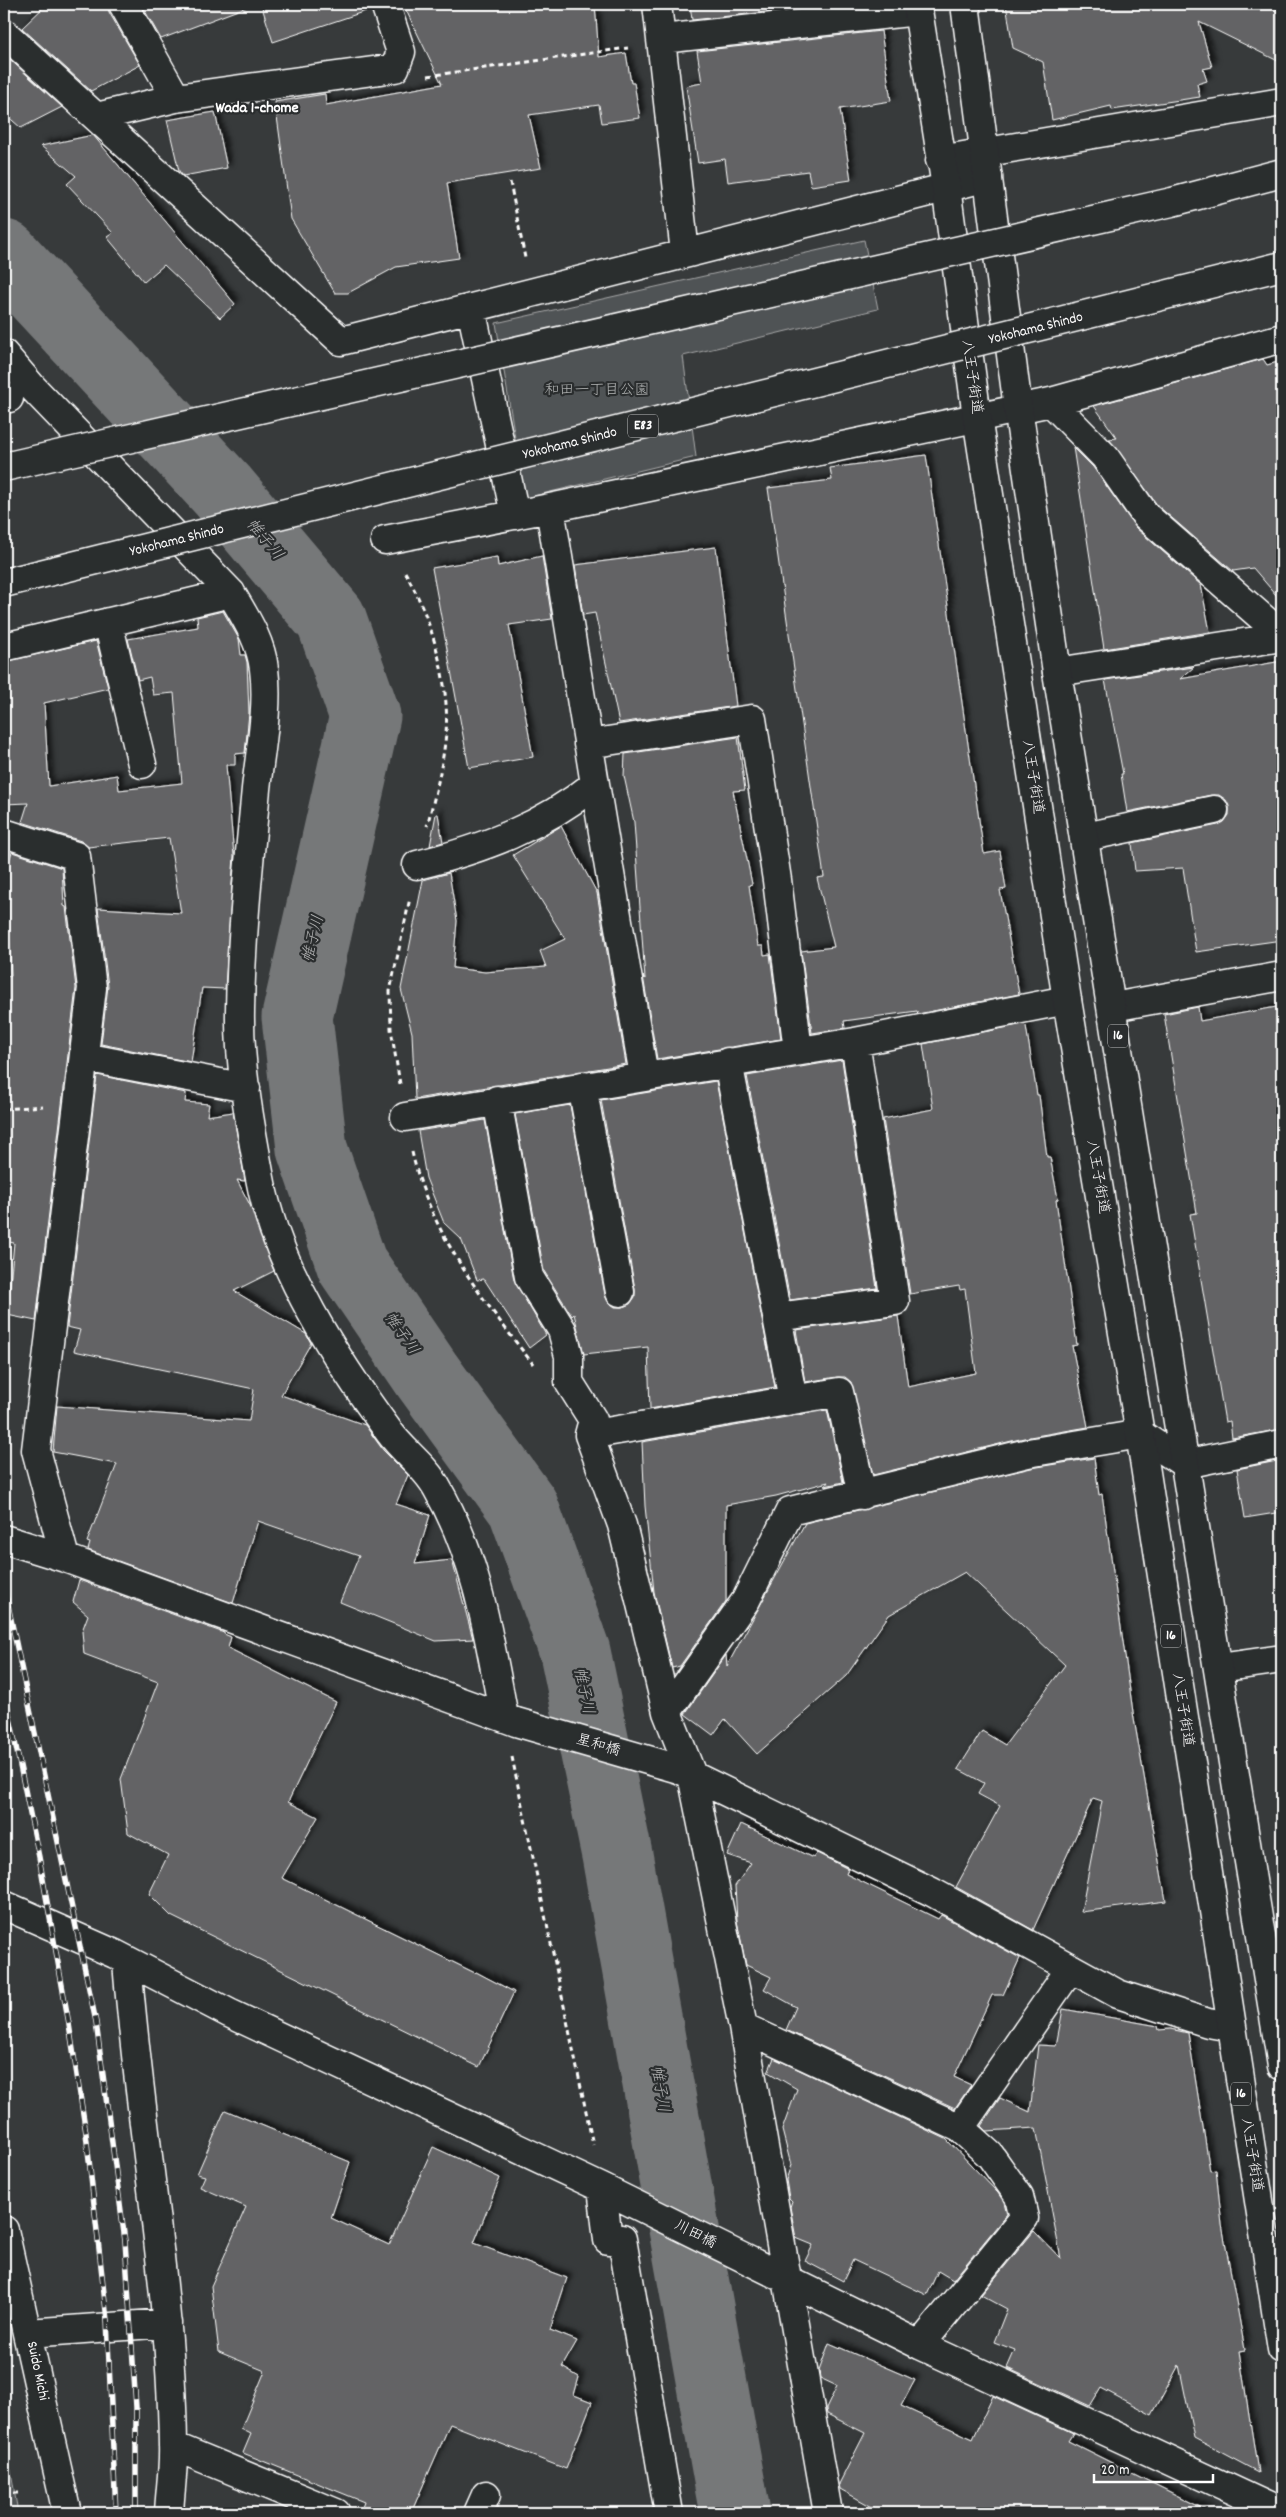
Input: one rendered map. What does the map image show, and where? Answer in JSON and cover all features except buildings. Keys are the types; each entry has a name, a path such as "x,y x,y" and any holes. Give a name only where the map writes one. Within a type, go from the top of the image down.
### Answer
{"main road":[{"path":"123,4 176,98"},
{"path":"96,117 176,98 396,68 401,52 385,4"},
{"path":"657,4 685,254"},
{"name":"16","path":"965,4 1018,408 1058,672 1282,2066"},
{"path":"662,41 918,7"},
{"name":"八王子街道","path":"918,7 940,160 946,187 977,417 1067,1000 1140,1434 1282,2349"},
{"path":"4,33 341,341 946,187 987,165 1282,102"},
{"path":"940,160 987,165"},
{"path":"4,467 1142,208 1282,173"},
{"name":"Yokohama Shindo","path":"4,583 1282,266"},
{"path":"471,308 515,515"},
{"path":"385,540 550,508 1051,402 1282,338"},
{"path":"4,354 40,395 231,593 255,633 264,669 264,712 245,901 240,1014 246,1088 261,1182 277,1237 309,1309 352,1381 396,1441 436,1484 463,1538 481,1598 510,1719"},
{"path":"1051,402 1105,458 1146,516 1278,624"},
{"path":"550,508 644,1076"},
{"path":"4,647 231,593"},
{"path":"108,622 142,764"},
{"path":"1058,672 1278,624"},
{"path":"588,744 752,720 776,880 798,1051"},
{"path":"417,865 495,843 531,827 576,800 595,784"},
{"path":"1085,837 1214,810"},
{"path":"4,833 76,856 92,988 36,1450 64,1558"},
{"path":"1113,1007 1282,976"},
{"path":"405,1117 497,1100 855,1042 1067,1000"},
{"path":"778,1317 895,1301 855,1042"},
{"path":"84,1057 246,1088"},
{"path":"728,1062 793,1400"},
{"path":"582,1086 620,1292"},
{"path":"497,1100 530,1277 562,1330 569,1356 569,1382 593,1420 589,1434 622,1525 667,1712 686,1772 743,2027 828,2513"},
{"path":"589,1434 839,1392 862,1495"},
{"path":"667,1712 746,1600 790,1511 862,1495 1028,1452 1140,1434 1185,1464 1282,1444"},
{"name":"星和橋","path":"4,1539 64,1558 510,1719 686,1772 932,1892 1118,1994 1208,2023 1231,2027"},
{"path":"1219,1668 1282,1659"},
{"name":"川田橋","path":"4,1905 127,1961 229,2013 602,2188 920,2346 1282,2513"},
{"path":"127,1961 132,2031 167,2323 173,2446 169,2513"},
{"path":"960,2128 1071,1968"},
{"path":"743,2027 960,2128 990,2156 1019,2196 1024,2218 920,2346"},
{"path":"602,2188 608,2240 622,2239 669,2513"},
{"name":"Suido Michi","path":"4,2230 67,2513"},
{"path":"28,2333 167,2323"},
{"path":"173,2446 336,2513"}],"path":[{"path":"396,68 411,78 662,41"},
{"path":"510,182 532,292"},
{"path":"385,540 420,598 443,674 446,731 440,775 417,865 390,991 391,1030 405,1117 414,1158 426,1195 445,1238 485,1303 539,1372"},
{"path":"510,1719 602,2188"},
{"path":"4,2493 20,2493"}],"green space":[{"name":"和田一丁目公園","path":"864,240 878,309 683,356 696,457 525,498 496,323"},
{"path":"4,2430 18,2513 4,2513"}],"waterway":[{"name":"帷子川","path":"4,255 223,491 331,619 365,716 297,1017 312,1149 352,1265 427,1375 523,1507 575,1652 617,1855 735,2513"}],"railway":[{"path":"4,1586 96,2022 125,2241 136,2407 136,2513"},
{"path":"4,1689 39,1857 69,2024 86,2133 107,2320 116,2513"}],"district":[{"name":"Wada 1-chome","path":"257,108"}]}
